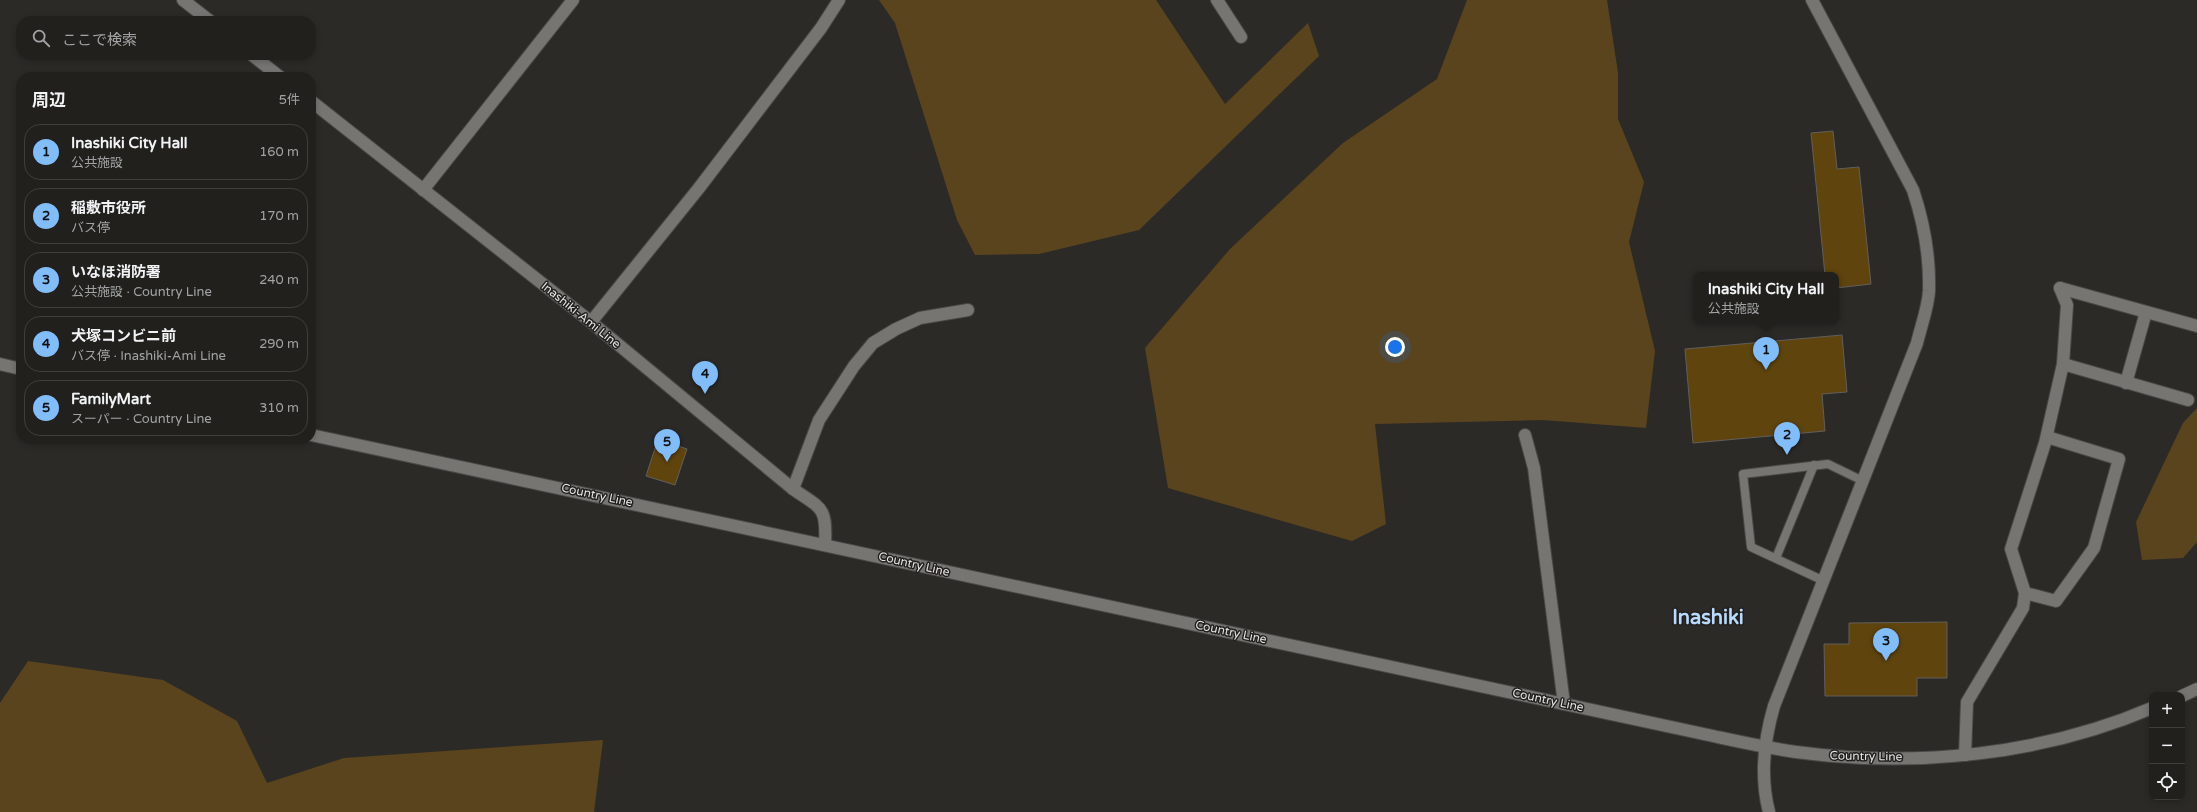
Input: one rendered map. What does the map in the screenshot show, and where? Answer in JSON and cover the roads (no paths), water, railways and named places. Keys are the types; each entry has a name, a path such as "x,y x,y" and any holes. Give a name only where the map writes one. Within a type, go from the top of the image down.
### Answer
{"street":[{"path":"183,0 204,16"},
{"path":"423,190 573,0"},
{"path":"591,322 699,188 821,28 839,0"},
{"path":"1217,0 1241,37"},
{"path":"1769,812 1764,787 1766,747 1770,722 1782,683 1917,343 1929,292 1928,251 1923,222 1913,190 1812,0"},
{"path":"258,60 274,72"},
{"name":"Inashiki-Ami Line","path":"316,105 591,322 793,489 816,505 823,513 826,521 825,544"},
{"path":"1965,755 1967,702 2023,608 2025,594 2011,549 2046,437 2063,364 2067,305 2060,288 2197,326"},
{"path":"793,489 819,420 854,366 873,343 896,329 920,318 968,310"},
{"path":"2126,383 2146,312"},
{"path":"0,364 16,368"},
{"path":"2063,364 2188,400"},
{"path":"1525,435 1534,468 1564,704"},
{"name":"Country Line","path":"316,436 1766,747 1815,754 1858,757 1987,754 2054,740 2131,717 2149,709"},
{"path":"2025,594 2056,601 2094,548 2119,458 2046,437"},
{"path":"2185,695 2197,689"}],"lane":[{"path":"1824,580 1751,547 1743,474 1828,464 1863,480"},
{"path":"1776,558 1814,465"}],"place":[{"name":"Inashiki City Hall","path":"1766,370"},
{"name":"犬塚コンビニ前","path":"705,394"},
{"name":"稲敷市役所","path":"1787,455"},
{"name":"FamilyMart","path":"667,462"},
{"name":"いなほ消防署","path":"1886,661"}],"district":[{"name":"Inashiki","path":"1708,618"}]}
